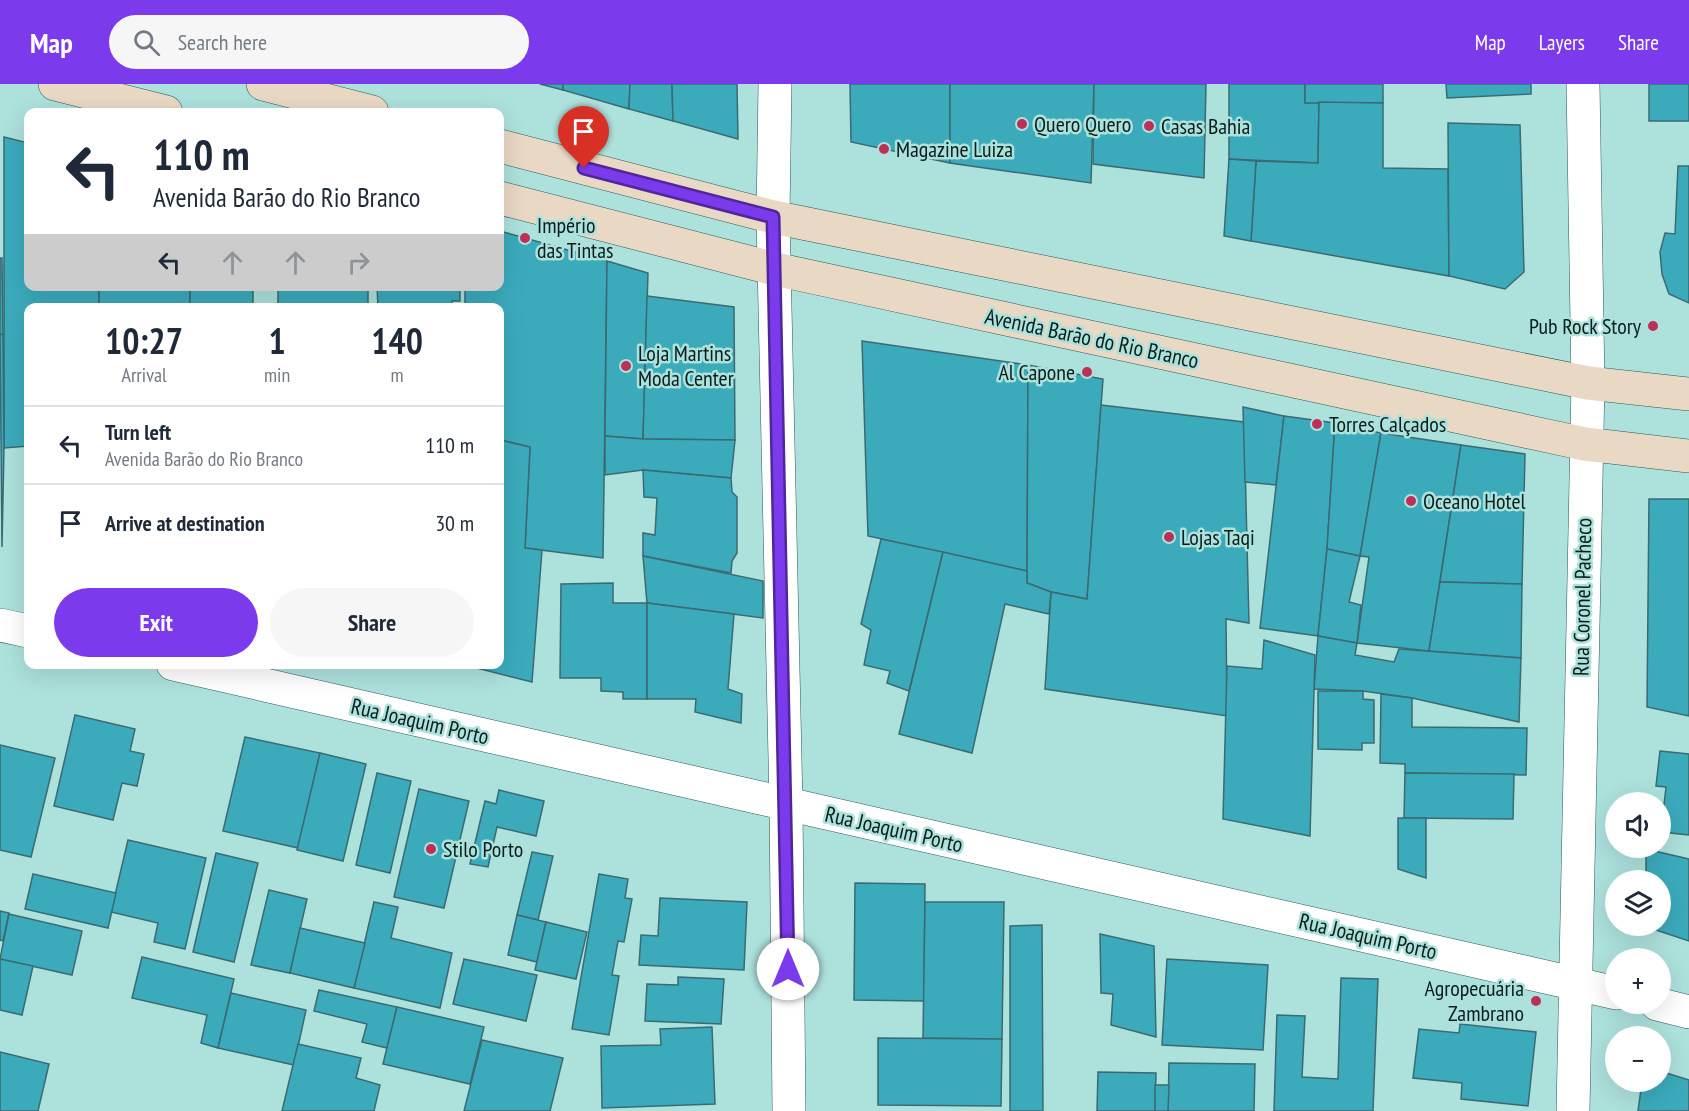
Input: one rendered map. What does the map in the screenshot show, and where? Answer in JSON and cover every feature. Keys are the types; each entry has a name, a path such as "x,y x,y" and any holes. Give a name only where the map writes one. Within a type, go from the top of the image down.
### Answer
{"main road":[{"path":"54,84 150,108"},
{"path":"262,84 356,108"},
{"path":"504,147 773,217 1587,383 1683,391"},
{"name":"Avenida Barão do Rio Branco","path":"504,199 775,269 1585,444 1689,456"}],"street":[{"path":"776,84 773,217 786,804 789,1111"},
{"name":"Rua Coronel Pacheco","path":"1573,1111 1587,383 1583,84"},
{"path":"0,625 24,631"},
{"name":"Rua Joaquim Porto","path":"195,669 1605,990"},
{"path":"1671,1008 1689,1012"}],"building":[{"path":"540,84 563,84 563,90"},
{"path":"563,84 630,84 629,109 563,90"},
{"path":"630,84 672,84 673,121 629,109"},
{"path":"672,84 737,84 738,139 673,121"},
{"path":"850,84 950,84 950,163 851,142"},
{"name":"Quero Quero","path":"950,84 1094,84 1091,183 950,163"},
{"name":"Casas Bahia","path":"1094,84 1206,84 1204,178 1093,164"},
{"path":"1229,84 1305,84 1305,103 1319,102 1318,163 1229,159"},
{"path":"1305,84 1383,84 1383,103 1305,103"},
{"path":"1446,84 1531,84 1531,94 1447,98"},
{"path":"1649,84 1689,84 1689,121 1649,121"},
{"path":"1319,102 1383,103 1383,168 1448,169 1449,276 1251,241 1256,161 1318,163"},
{"path":"1448,123 1520,125 1524,272 1505,289 1449,276"},
{"path":"4,137 24,142 24,291 99,291 99,303 24,303 24,446 4,448"},
{"path":"1229,159 1256,161 1251,241 1224,236"},
{"path":"1678,166 1689,166 1689,303 1669,294 1662,274 1660,252 1665,233 1675,234"},
{"path":"504,232 607,261 603,558 525,548 530,447 504,441 504,303 465,303 465,291 504,291"},
{"path":"0,258 2,258 3,335 0,334"},
{"name":"Loja Martins Moda Center","path":"607,261 648,273 643,439 605,436"},
{"path":"99,291 190,291 190,303 99,303"},
{"path":"190,291 253,291 253,303 190,303"},
{"path":"278,291 368,291 368,303 278,303"},
{"path":"377,291 460,291 460,301 452,301 452,303 378,303"},
{"path":"647,296 734,307 735,440 643,439"},
{"path":"0,334 3,335 2,547"},
{"path":"862,341 1028,365 1027,571 868,536"},
{"path":"1028,365 1103,379 1087,599 1051,592 1027,583"},
{"name":"Lojas Taqi","path":"1101,405 1244,422 1249,623 1226,619 1227,716 1045,689 1051,592 1087,599"},
{"path":"1243,407 1284,416 1276,485 1245,482"},
{"path":"1284,416 1335,423 1327,549 1318,636 1260,628"},
{"path":"1335,423 1381,433 1360,556 1327,549"},
{"name":"Oceano Hotel","path":"1381,433 1461,445 1429,651 1357,643 1369,557 1360,556"},
{"path":"605,436 643,439 735,440 731,478 643,470 605,475"},
{"path":"504,441 530,447 525,548 542,550 532,682 481,669 504,669"},
{"path":"1461,445 1525,454 1522,584 1440,582"},
{"path":"643,470 731,478 732,492 737,497 737,553 732,561 731,573 643,556 643,533 655,535 657,498 644,497"},
{"path":"1649,499 1689,499 1689,716 1647,707"},
{"path":"881,539 943,552 909,691 887,683 890,671 864,665 871,630 861,624"},
{"path":"1327,549 1360,556 1349,602 1361,605 1357,643 1318,636"},
{"path":"943,552 1027,571 1027,583 1051,592 1049,614 1005,604 972,753 899,734"},
{"path":"643,556 763,581 763,618 647,603"},
{"path":"1440,582 1522,584 1521,658 1429,651"},
{"path":"613,583 613,603 647,603 647,699 623,699 623,692 601,691 601,678 560,678 561,584"},
{"path":"647,603 734,614 728,689 742,694 741,723 695,712 696,699 647,699"},
{"path":"1318,636 1357,643 1355,655 1394,662 1399,649 1521,658 1519,722 1412,698 1363,691 1314,689"},
{"path":"1264,640 1315,655 1310,836 1223,819 1227,666 1262,669"},
{"path":"1318,691 1363,691 1363,699 1374,700 1374,743 1362,743 1362,750 1318,749"},
{"path":"1381,694 1412,698 1412,727 1527,728 1526,775 1405,773 1405,764 1380,763"},
{"path":"75,715 135,729 130,751 144,754 137,786 122,783 113,820 54,806"},
{"path":"245,737 320,753 298,848 223,831"},
{"path":"0,745 55,758 31,857 0,850"},
{"path":"1660,751 1689,754 1689,835 1671,833 1671,792 1665,792 1666,787 1656,786"},
{"path":"320,753 366,764 343,861 297,850"},
{"path":"377,773 411,781 390,873 356,865"},
{"path":"1405,773 1514,774 1513,819 1404,818"},
{"name":"Stilo Porto","path":"419,789 469,801 444,908 394,897"},
{"path":"499,790 544,801 536,836 497,827 488,867 470,864 485,801 496,804"},
{"path":"1398,818 1426,818 1426,878 1398,869"},
{"path":"128,840 206,858 185,949 154,942 158,923 111,912"},
{"path":"532,852 553,856 538,920 517,915"},
{"path":"216,853 258,863 234,962 193,952"},
{"path":"1671,855 1689,859 1689,941 1671,935 1671,870 1646,870 1646,858 1671,858"},
{"path":"33,874 116,893 108,928 25,909"},
{"path":"599,874 628,879 625,898 632,899 624,942 618,941 612,975 619,976 609,1035 572,1029"},
{"path":"855,883 925,884 924,1001 854,1000"},
{"path":"269,890 307,899 290,973 251,965"},
{"path":"660,898 747,902 744,970 639,965 641,935 658,936"},
{"path":"374,902 398,907 391,938 452,953 440,1008 354,988"},
{"path":"925,902 1004,902 1002,1039 923,1038"},
{"path":"0,911 9,913 3,941 0,940"},
{"path":"9,914 82,931 72,975 0,959"},
{"path":"517,915 546,922 537,962 508,955"},
{"path":"546,922 587,932 576,979 535,970"},
{"path":"1042,925 1043,1111 1010,1111 1010,926"},
{"path":"300,928 365,943 354,988 290,973"},
{"path":"1100,934 1154,946 1156,1037 1111,1025 1113,994 1101,993"},
{"path":"142,957 234,979 218,1048 201,1043 207,1015 132,998"},
{"path":"0,959 33,966 22,1015 0,1010"},
{"path":"464,959 537,975 526,1021 453,1004"},
{"path":"1167,959 1268,965 1263,1050 1162,1045"},
{"path":"678,977 724,979 721,1024 645,1021 647,984 678,985"},
{"path":"1341,978 1378,979 1373,1111 1274,1111 1277,1015 1305,1016 1302,1077 1338,1079"},
{"path":"319,990 397,1007 387,1048 362,1042 367,1024 314,1011"},
{"path":"231,993 306,1010 294,1065 218,1048"},
{"path":"397,1007 484,1027 470,1084 383,1064"},
{"path":"1460,1024 1536,1032 1528,1106 1461,1099 1462,1083 1413,1078 1419,1029 1459,1033"},
{"path":"712,1027 715,1104 602,1108 601,1046 661,1045 660,1029"},
{"path":"878,1038 1002,1039 1001,1106 878,1105"},
{"path":"482,1040 563,1058 550,1111 464,1111"},
{"path":"298,1044 361,1058 356,1078 380,1085 374,1111 282,1111"},
{"path":"0,1052 49,1064 38,1111 0,1111"},
{"path":"1169,1063 1255,1064 1254,1111 1168,1111"},
{"path":"1098,1072 1156,1073 1155,1111 1097,1111"},
{"path":"1671,1074 1689,1080 1689,1111 1638,1111 1641,1092 1671,1092"},
{"path":"1155,1085 1169,1085 1168,1111 1155,1111"}],"place":[{"name":"Quero Quero","path":"1022,124"},
{"name":"Casas Bahia","path":"1149,126"},
{"name":"Magazine Luiza","path":"884,149"},
{"name":"Império das Tintas","path":"525,238"},
{"name":"Pub Rock Story","path":"1653,326"},
{"name":"Loja Martins Moda Center","path":"626,366"},
{"name":"Al Capone","path":"1087,372"},
{"name":"Torres Calçados","path":"1317,424"},
{"name":"Oceano Hotel","path":"1411,501"},
{"name":"Lojas Taqi","path":"1169,537"},
{"name":"Stilo Porto","path":"431,849"},
{"name":"Agropecuária Zambrano","path":"1536,1001"}],"route":[{"path":"584,168 773,217 788,969"}]}
